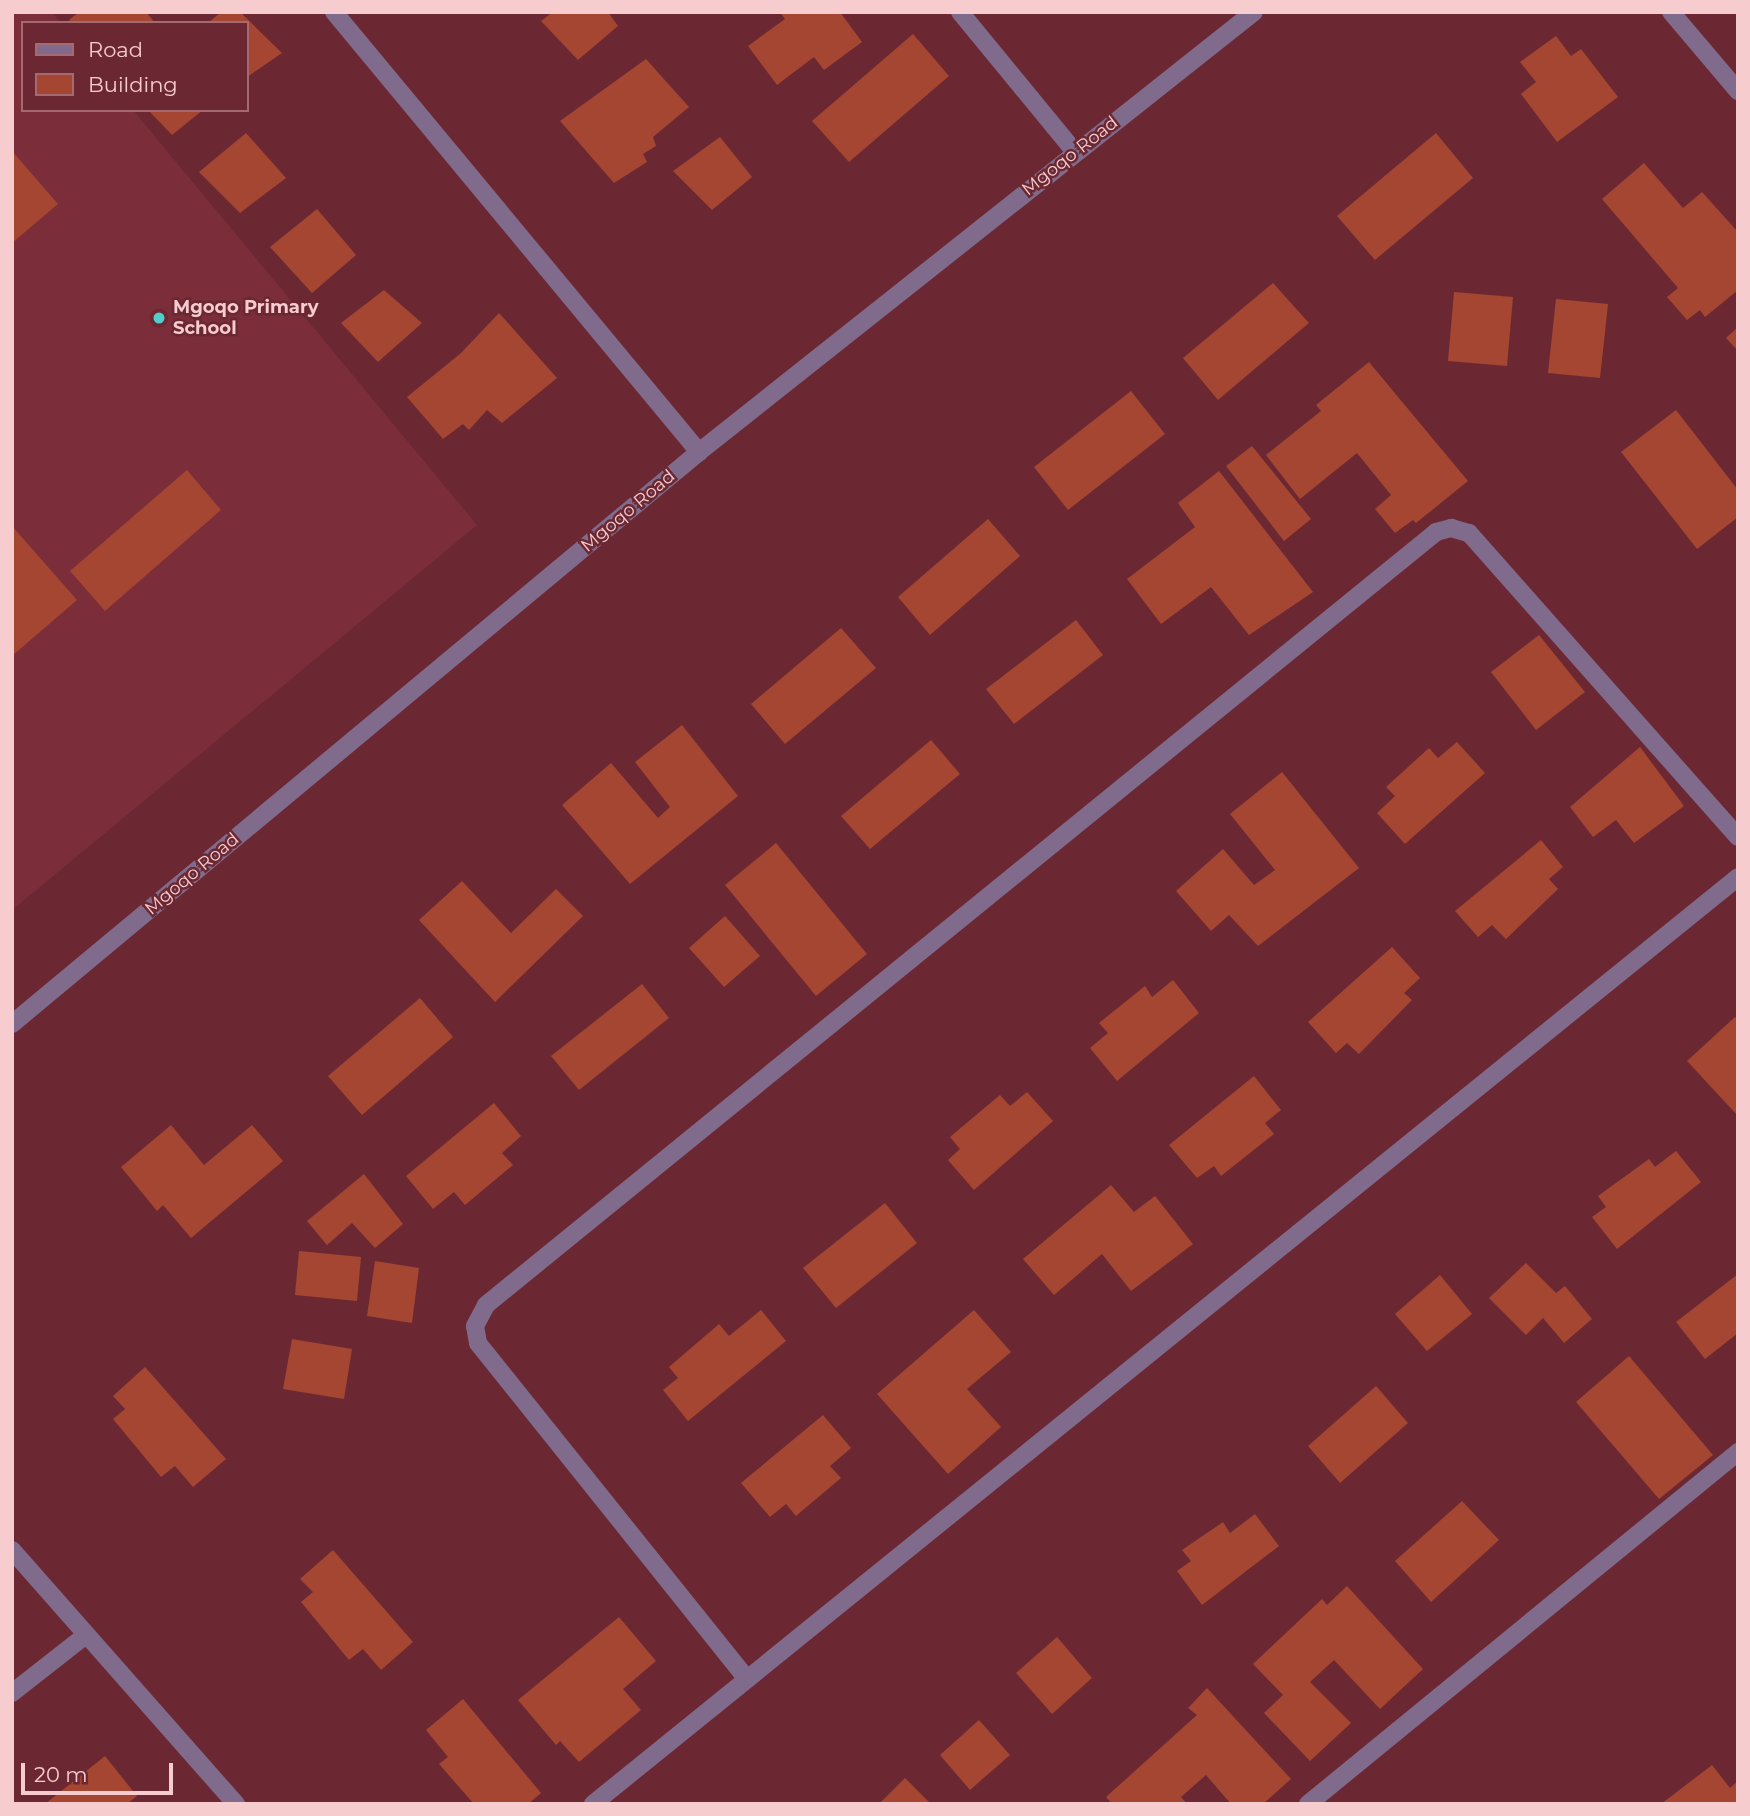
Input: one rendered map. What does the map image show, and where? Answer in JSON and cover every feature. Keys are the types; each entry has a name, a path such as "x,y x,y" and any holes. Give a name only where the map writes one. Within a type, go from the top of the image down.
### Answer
{"street":[{"path":"334,12 699,452"},
{"path":"960,12 1075,152"},
{"name":"Mgoqo Road","path":"12,1024 699,452 1254,12"},
{"path":"1671,12 1738,91"},
{"path":"747,1679 478,1343 475,1325 486,1305 1436,532 1451,528 1469,533 1738,837"},
{"path":"593,1804 1738,877"},
{"path":"1308,1804 1738,1452"},
{"path":"12,1550 236,1804"},
{"path":"12,1693 86,1635"}],"shaded area":[{"name":"Mgoqo Primary School","path":"12,12 52,12 59,21 21,21 21,112 135,112 477,525 12,910"}],"building":[{"path":"79,12 146,12 153,21 70,21"},
{"path":"221,12 240,12 282,53 248,76 248,21 210,21"},
{"path":"553,12 608,12 618,26 578,60 541,21"},
{"path":"780,12 840,12 862,42 824,70 814,57 777,85 748,46 785,19"},
{"path":"913,34 949,76 849,162 812,121"},
{"path":"1556,36 1571,56 1581,49 1618,97 1557,142 1521,94 1536,82 1520,62"},
{"path":"646,59 689,107 653,137 656,146 643,154 647,162 614,183 560,121"},
{"path":"150,112 201,112 172,135"},
{"path":"246,133 286,178 240,213 199,172"},
{"path":"1436,133 1473,178 1375,260 1337,216"},
{"path":"720,137 752,177 712,210 673,171"},
{"path":"12,151 58,204 12,243"},
{"path":"1644,163 1683,208 1702,192 1738,232 1738,290 1705,317 1700,310 1687,320 1667,297 1678,288 1602,199"},
{"path":"317,209 356,255 312,293 270,247"},
{"path":"1273,283 1309,323 1218,400 1183,358"},
{"path":"384,290 422,323 378,362 341,323"},
{"path":"1454,292 1513,297 1507,366 1448,361"},
{"path":"1556,299 1608,304 1600,378 1548,373"},
{"path":"499,313 557,378 502,423 487,410 469,430 463,424 443,439 407,397 461,353"},
{"path":"1738,327 1738,351 1726,338"},
{"path":"1369,362 1468,481 1416,523 1413,520 1395,533 1375,509 1391,495 1357,453 1300,499 1266,455 1321,411 1316,405"},
{"path":"1131,391 1165,434 1068,510 1034,467"},
{"path":"1676,410 1738,490 1738,517 1697,549 1621,452"},
{"path":"1252,446 1311,519 1284,541 1226,466"},
{"path":"187,470 221,510 105,611 70,571"},
{"path":"1219,471 1313,592 1249,635 1211,587 1161,624 1127,579 1195,527 1178,503"},
{"path":"988,519 1020,556 930,635 898,597"},
{"path":"12,526 77,600 12,656"},
{"path":"1076,620 1103,655 1014,724 986,689"},
{"path":"841,628 876,668 785,744 751,704"},
{"path":"1539,635 1585,692 1536,730 1491,672"},
{"path":"682,725 738,796 630,884 562,805 611,763 658,818 670,807 635,762"},
{"path":"931,740 960,774 870,849 841,816"},
{"path":"1457,742 1485,773 1405,844 1377,813 1395,796 1386,787 1429,748 1438,758"},
{"path":"1640,747 1684,806 1634,843 1616,820 1593,837 1570,807"},
{"path":"1282,772 1359,868 1258,946 1229,915 1211,931 1176,891 1223,849 1254,885 1275,870 1230,814"},
{"path":"1541,840 1563,867 1549,879 1558,889 1506,939 1492,925 1478,937 1455,911"},
{"path":"776,843 867,954 816,996 725,885"},
{"path":"462,881 511,933 556,889 583,916 495,1002 419,920"},
{"path":"725,916 760,956 724,987 689,948"},
{"path":"1392,947 1420,978 1404,993 1412,1000 1359,1054 1347,1043 1336,1053 1308,1022"},
{"path":"1173,980 1199,1013 1117,1081 1090,1048 1108,1033 1099,1023 1145,986 1152,997"},
{"path":"642,984 669,1018 579,1090 551,1056"},
{"path":"420,998 453,1037 362,1115 328,1076"},
{"path":"1735,1017 1738,1021 1738,1116 1687,1061"},
{"path":"1254,1076 1281,1110 1265,1123 1274,1134 1221,1176 1214,1166 1197,1178 1169,1145"},
{"path":"1027,1092 1053,1121 974,1190 948,1160 960,1149 950,1137 1000,1095 1010,1106"},
{"path":"494,1103 521,1136 502,1153 513,1165 465,1205 454,1192 433,1209 406,1176"},
{"path":"171,1125 204,1165 252,1125 283,1161 191,1238 163,1205 157,1211 121,1167"},
{"path":"1676,1151 1701,1182 1617,1249 1592,1217 1606,1207 1598,1196 1649,1159 1655,1167"},
{"path":"364,1174 403,1224 375,1248 352,1223 327,1245 307,1221"},
{"path":"1111,1185 1134,1212 1155,1196 1193,1244 1131,1291 1102,1254 1054,1295 1023,1259"},
{"path":"885,1203 917,1243 836,1308 803,1268"},
{"path":"299,1251 361,1257 357,1301 295,1295"},
{"path":"375,1261 419,1268 412,1323 367,1316"},
{"path":"1526,1263 1556,1293 1565,1286 1592,1319 1564,1343 1543,1318 1526,1335 1489,1298"},
{"path":"1738,1274 1738,1333 1705,1359 1676,1322"},
{"path":"1440,1275 1472,1314 1427,1351 1395,1314"},
{"path":"761,1310 786,1341 688,1421 663,1390 678,1378 669,1367 719,1324 729,1336"},
{"path":"974,1310 1011,1352 967,1389 1001,1427 948,1474 877,1394"},
{"path":"292,1339 352,1349 344,1399 283,1389"},
{"path":"1629,1356 1713,1455 1659,1499 1576,1402"},
{"path":"145,1367 226,1459 193,1487 175,1466 161,1477 113,1419 125,1409 113,1396"},
{"path":"1376,1386 1408,1423 1340,1483 1308,1446"},
{"path":"823,1415 851,1448 830,1466 841,1478 796,1516 786,1504 770,1517 741,1483"},
{"path":"1462,1501 1499,1540 1431,1602 1395,1561"},
{"path":"1255,1514 1279,1546 1202,1605 1177,1571 1191,1561 1182,1550 1223,1522 1230,1533"},
{"path":"333,1550 413,1642 381,1670 363,1649 349,1660 301,1602 313,1592 300,1579"},
{"path":"1347,1586 1423,1669 1380,1709 1334,1660 1310,1682 1351,1723 1310,1761 1264,1713 1283,1695 1253,1664 1322,1599 1327,1605"},
{"path":"619,1617 656,1661 623,1689 641,1710 579,1762 560,1741 556,1745 518,1700"},
{"path":"1057,1637 1092,1678 1052,1714 1016,1673"},
{"path":"1207,1688 1291,1779 1263,1804 1231,1804 1206,1775 1181,1797 1187,1804 1112,1804 1106,1797 1197,1715 1188,1708"},
{"path":"463,1699 541,1793 528,1804 474,1804 439,1764 448,1757 426,1730"},
{"path":"979,1720 1010,1755 970,1790 940,1755"},
{"path":"105,1756 137,1796 127,1804 45,1804"},
{"path":"1712,1765 1730,1788 1738,1781 1738,1804 1661,1804"},
{"path":"905,1778 931,1804 879,1804"}],"place":[{"name":"Mgoqo Primary School","path":"159,318"}]}
